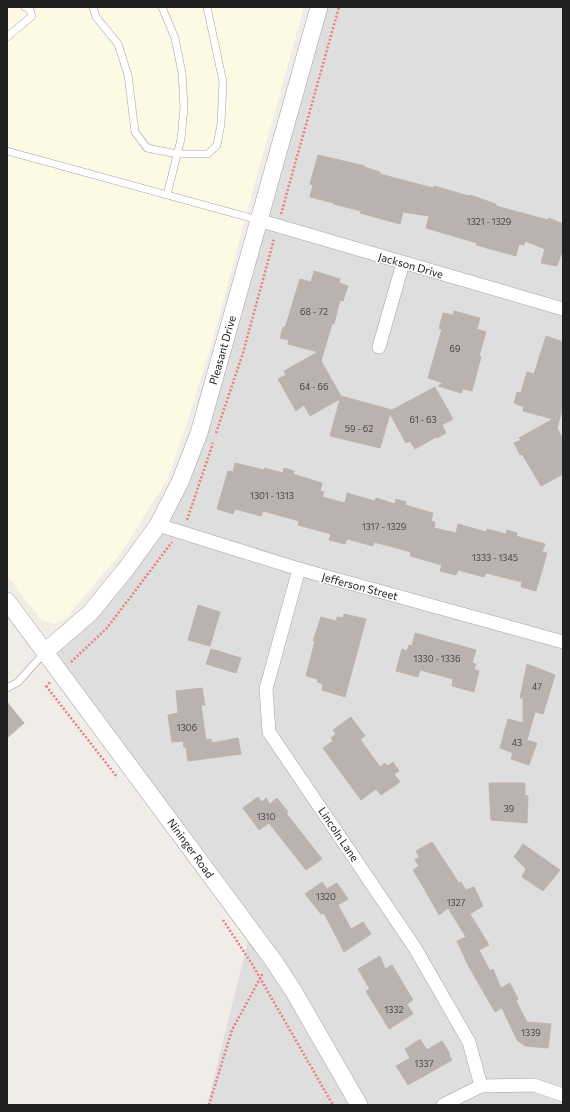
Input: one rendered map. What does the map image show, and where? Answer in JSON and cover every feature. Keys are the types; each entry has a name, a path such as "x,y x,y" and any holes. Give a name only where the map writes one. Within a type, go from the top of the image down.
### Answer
{"street":[{"name":"Pleasant Drive","path":"46,652 90,613 126,569 158,525 180,482 199,433 319,7"},
{"name":"Jackson Drive","path":"258,220 563,309"},
{"path":"380,347 403,263"},
{"name":"Jefferson Street","path":"158,525 299,569 563,642"},
{"name":"Lincoln Lane","path":"299,569 266,689 269,732 415,948 469,1042 481,1086"},
{"name":"Nininger Road","path":"7,601 273,960 294,992 359,1105"},
{"path":"443,1105 481,1086 534,1085 563,1095"}],"lane":[{"path":"7,37 32,16 29,8 25,7"},
{"path":"93,7 96,17 118,44 128,75 134,132 147,148 177,154 208,154 216,145 221,124 223,82 207,7"},
{"path":"162,7 175,38 182,73 184,107 181,139 167,195"},
{"path":"7,151 258,220"},
{"path":"7,688 18,682 46,652"}],"path":[{"path":"314,97 340,7"},
{"path":"46,687 107,628"},
{"path":"208,1105 232,1030 260,978 333,1105"}],"shaded area":[{"path":"7,7 304,7 212,342 168,478 120,554 66,618 56,624 41,620 7,575"},
{"path":"319,7 563,7 563,1105 207,1105 251,929 46,651 90,613 180,482"}],"building":[{"path":"318,155 365,166 364,167 380,172 380,174 433,188 434,186 469,196 470,195 496,204 496,206 548,220 549,218 563,224 563,254 561,254 557,266 541,263 545,249 525,241 524,245 519,244 516,256 476,245 477,243 426,228 429,216 403,212 400,224 360,213 361,211 310,197 313,185 310,184"},
{"path":"314,271 340,279 339,283 348,286 343,301 340,300 334,324 332,324 321,361 341,396 392,410 435,387 453,419 442,425 446,433 415,449 410,441 406,443 390,414 380,448 330,436 340,399 310,416 304,405 296,411 278,379 286,375 284,371 318,352 288,344 289,340 280,338 283,327 285,328 300,279 311,282"},
{"path":"454,311 480,318 477,329 486,332 479,356 481,357 472,391 463,389 461,393 438,386 443,383 428,378 442,329 439,329 443,313 453,315"},
{"path":"546,336 563,342 563,407 557,428 563,439 563,474 541,486 522,454 520,455 514,443 521,440 519,438 553,419 523,411 524,407 514,403 517,392 521,393 527,372 534,374"},
{"path":"235,463 283,473 284,468 294,471 293,474 322,483 320,491 324,492 322,497 345,503 347,493 375,501 376,498 395,504 396,499 406,502 405,505 433,513 431,521 435,522 434,528 456,533 458,524 486,532 487,529 506,534 507,530 517,533 516,536 545,544 542,552 547,553 536,591 521,587 522,582 486,573 484,577 458,570 456,575 440,571 442,565 410,556 411,552 374,542 373,546 347,539 345,544 329,540 331,534 298,525 299,521 263,511 261,516 235,509 233,514 217,509 228,471 233,472"},
{"path":"198,605 220,612 210,646 188,640"},
{"path":"344,614 366,619 345,697 322,690 323,684 317,682 318,679 306,676 315,641 313,641 321,617 336,621 337,617 343,618"},
{"path":"415,633 476,650 472,663 476,664 474,669 479,671 474,692 452,686 453,679 420,670 418,677 396,671 402,649 407,651 409,645 412,646"},
{"path":"211,649 241,658 236,673 206,664"},
{"path":"527,664 555,675 543,714 535,712 527,740 537,743 529,765 511,759 513,753 500,748 508,719 523,723 523,698 520,698"},
{"path":"202,688 205,705 201,705 206,740 211,739 212,743 238,738 241,754 188,761 186,747 184,747 183,741 172,742 168,715 178,713 176,691"},
{"path":"7,702 24,723 7,738"},
{"path":"351,717 365,736 360,739 380,767 385,763 387,766 393,762 399,771 394,774 400,782 381,795 376,789 361,800 323,748 333,741 331,738 336,734 333,730"},
{"path":"489,783 525,783 525,795 528,796 527,823 491,820"},
{"path":"258,797 262,802 266,798 270,804 277,798 288,812 286,813 322,859 306,870 269,823 259,830 243,808"},
{"path":"432,842 459,883 461,882 466,890 474,887 483,906 470,914 489,945 479,950 490,971 493,969 501,988 510,983 518,999 516,1001 527,1022 551,1024 548,1048 525,1046 517,1040 502,1008 495,1012 469,967 457,941 466,937 448,908 439,915 413,870 419,866 415,860 419,857 416,851"},
{"path":"523,844 560,870 543,891 522,877 526,869 514,857"},
{"path":"322,882 327,889 337,883 348,899 338,905 351,929 363,922 371,934 344,952 324,913 321,914 305,894"},
{"path":"380,956 385,969 392,965 413,1000 407,1004 413,1014 389,1029 366,991 370,989 358,969"},
{"path":"420,1039 427,1050 442,1041 452,1060 408,1085 396,1066 410,1058 405,1049"}]}
